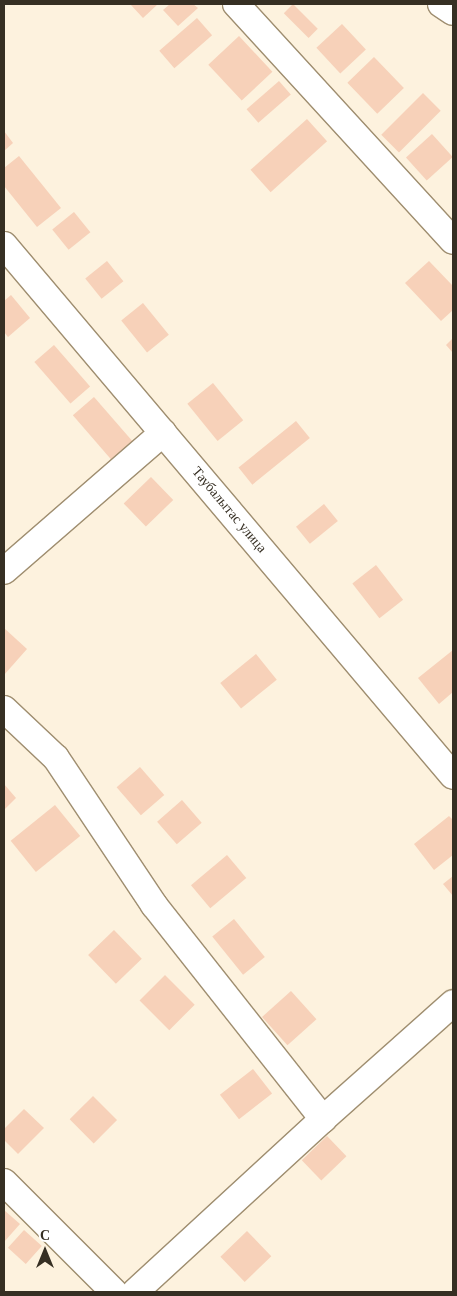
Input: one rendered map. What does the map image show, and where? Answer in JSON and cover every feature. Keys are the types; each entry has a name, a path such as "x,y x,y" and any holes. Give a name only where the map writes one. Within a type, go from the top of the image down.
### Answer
{"street":[{"path":"236,4 453,241"},
{"path":"441,4 453,12"},
{"name":"Таубалытас улица","path":"4,245 453,776"},
{"path":"4,572 163,432"},
{"path":"4,709 56,758 154,905 323,1118"},
{"path":"135,1292 323,1118 453,1003"},
{"path":"4,1182 114,1292"}],"building":[{"path":"130,4 158,4 143,18"},
{"path":"170,4 193,4 198,8 178,26 163,10"},
{"path":"293,4 318,29 309,38 284,13"},
{"path":"197,18 212,35 174,68 159,51"},
{"path":"342,24 366,50 340,73 316,48"},
{"path":"239,36 272,72 242,100 208,65"},
{"path":"374,57 404,88 377,114 347,83"},
{"path":"279,81 291,95 258,123 247,109"},
{"path":"423,93 441,111 399,152 381,135"},
{"path":"307,119 327,141 271,192 251,170"},
{"path":"4,131 13,143 4,151"},
{"path":"432,134 453,157 427,180 406,157"},
{"path":"19,156 61,208 37,227 4,186 4,168"},
{"path":"74,212 90,232 69,250 52,230"},
{"path":"107,261 123,281 102,299 85,279"},
{"path":"429,261 453,286 453,310 441,321 405,283"},
{"path":"11,295 30,318 8,337 4,332 4,301"},
{"path":"143,303 169,335 147,352 121,321"},
{"path":"453,338 453,353 446,345"},
{"path":"54,345 90,387 70,404 34,362"},
{"path":"213,383 243,420 218,441 187,404"},
{"path":"94,397 133,442 112,461 73,415"},
{"path":"296,421 310,438 252,485 238,468"},
{"path":"151,477 173,500 146,526 124,503"},
{"path":"324,504 338,521 310,544 296,527"},
{"path":"376,565 403,600 379,618 352,583"},
{"path":"4,628 27,649 4,675"},
{"path":"453,650 453,692 439,704 418,678"},
{"path":"256,654 277,680 241,709 220,683"},
{"path":"140,767 164,795 141,815 117,787"},
{"path":"4,784 16,798 4,810"},
{"path":"182,800 202,823 177,844 157,822"},
{"path":"55,805 80,836 36,872 11,841"},
{"path":"449,816 453,820 453,855 434,870 414,844"},
{"path":"227,855 246,878 210,908 191,885"},
{"path":"453,876 453,896 443,884"},
{"path":"234,919 265,957 243,975 212,937"},
{"path":"114,930 142,959 116,984 88,955"},
{"path":"165,975 195,1005 169,1030 140,1000"},
{"path":"291,991 316,1019 287,1045 262,1017"},
{"path":"253,1069 272,1093 239,1119 220,1095"},
{"path":"93,1096 117,1120 94,1143 70,1119"},
{"path":"24,1109 44,1128 18,1154 4,1140 4,1129"},
{"path":"327,1136 346,1156 321,1180 302,1160"},
{"path":"4,1210 20,1224 4,1242"},
{"path":"24,1230 42,1246 26,1264 8,1248"},
{"path":"247,1231 271,1256 245,1282 220,1257"}]}
